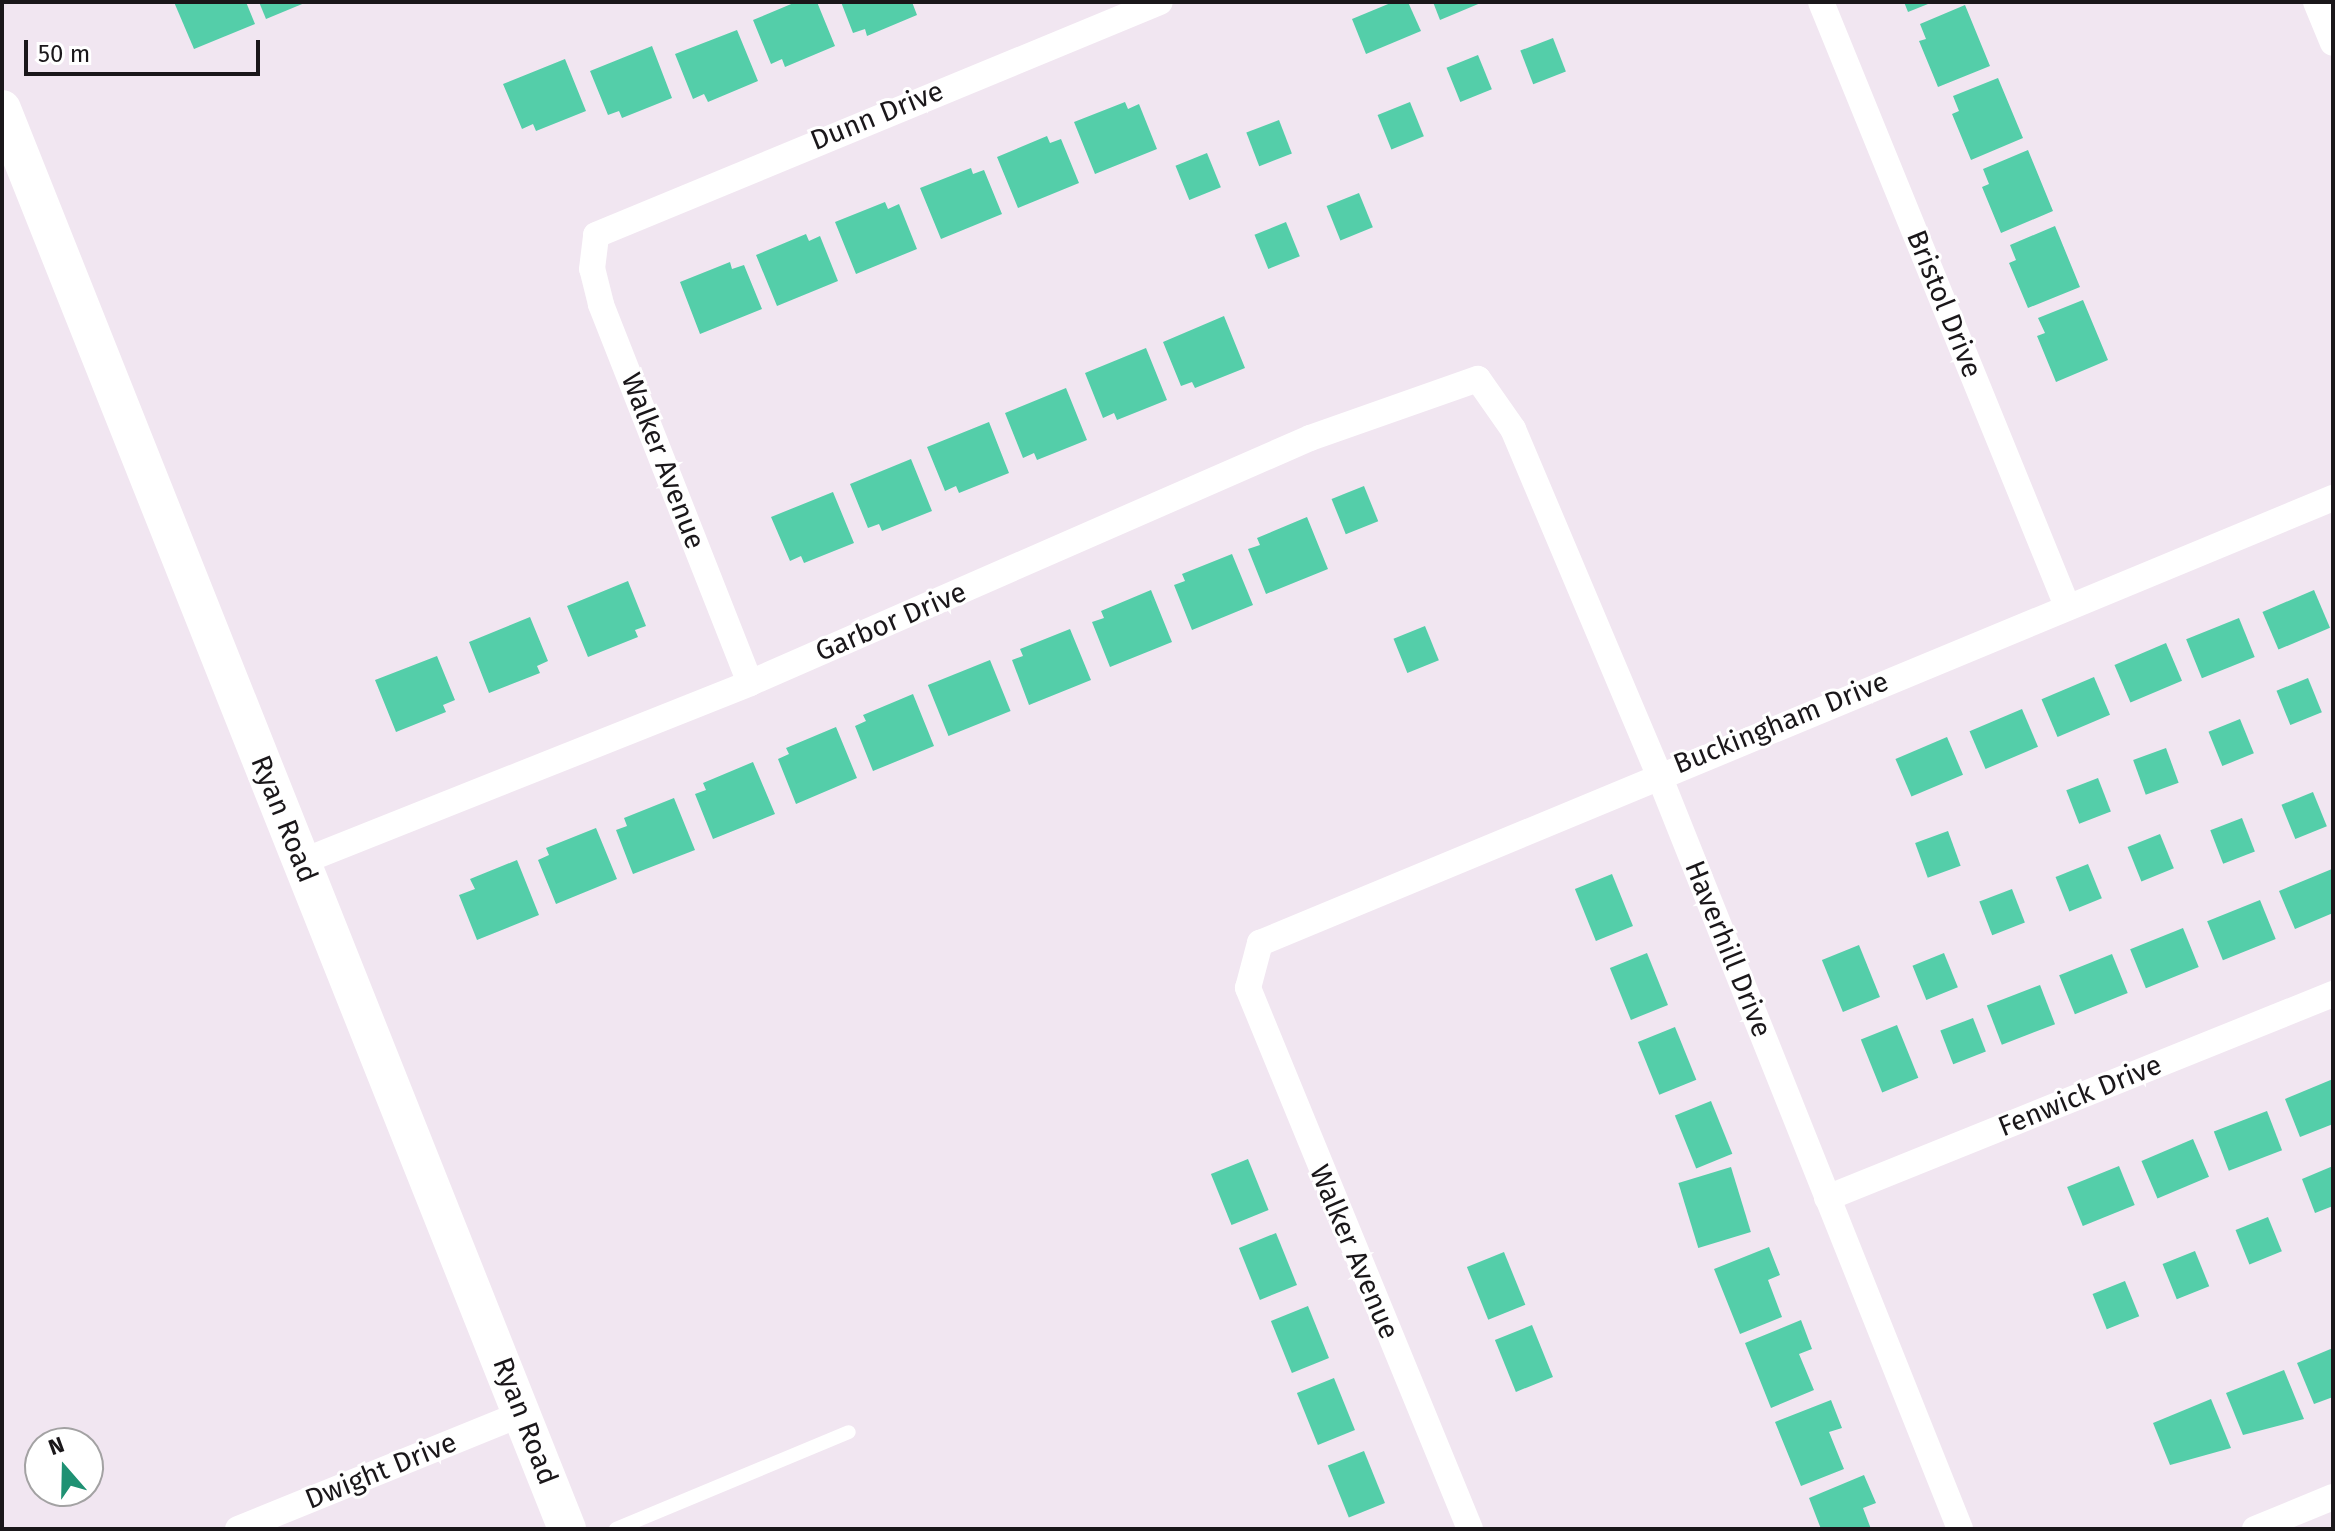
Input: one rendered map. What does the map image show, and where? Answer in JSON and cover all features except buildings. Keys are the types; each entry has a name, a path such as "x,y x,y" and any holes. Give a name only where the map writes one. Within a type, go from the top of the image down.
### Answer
{"main road":[{"name":"Ryan Road","path":"2,109 567,1529"}],"street":[{"name":"Dunn Drive","path":"596,235 1160,2"},
{"name":"Bristol Drive","path":"1821,2 2067,606"},
{"path":"2316,2 2333,43"},
{"name":"Walker Avenue","path":"596,235 592,269 601,304 750,683"},
{"name":"Garbor Drive","path":"301,862 750,683 1310,438 1478,379"},
{"name":"Haverhill Drive","path":"1478,379 1500,400 1658,773 1960,1529"},
{"name":"Buckingham Drive","path":"1248,971 1260,943 1293,924 2333,498"},
{"name":"Walker Avenue","path":"1248,971 1284,1085 1470,1529"},
{"name":"Fenwick Drive","path":"1827,1198 2333,994"},
{"name":"Dwight Drive","path":"238,1529 523,1413"},
{"path":"2255,1529 2333,1497"}],"lane":[{"path":"616,1529 849,1432"}]}
